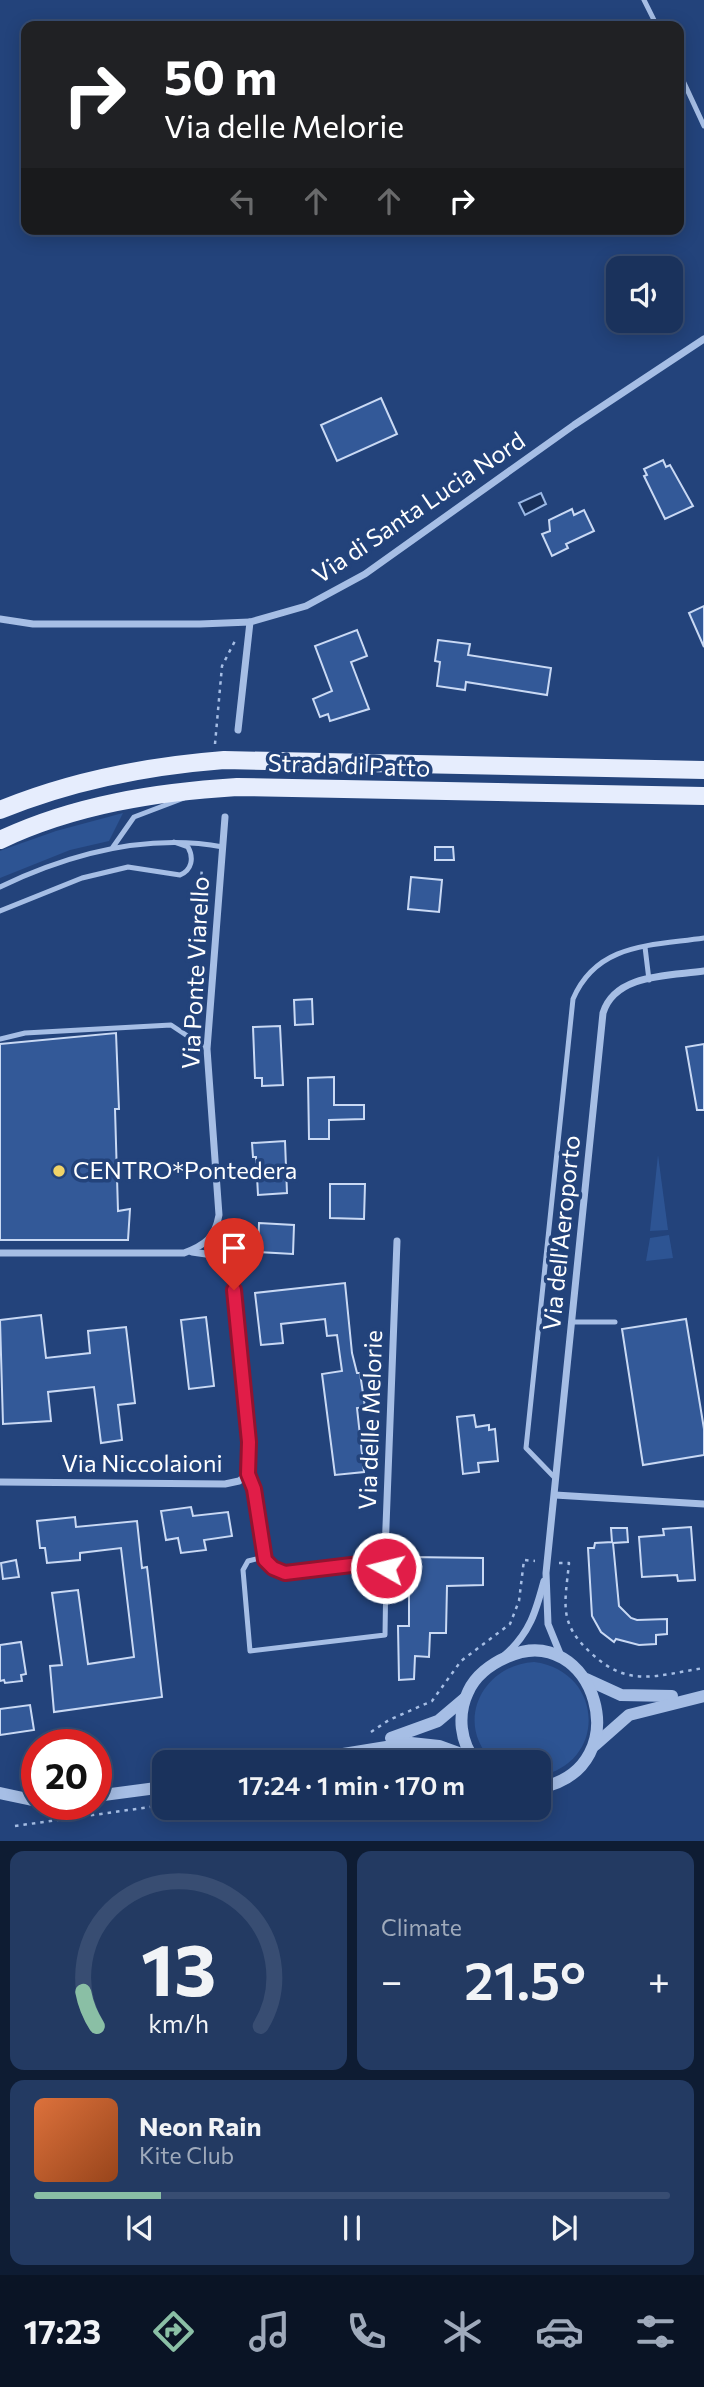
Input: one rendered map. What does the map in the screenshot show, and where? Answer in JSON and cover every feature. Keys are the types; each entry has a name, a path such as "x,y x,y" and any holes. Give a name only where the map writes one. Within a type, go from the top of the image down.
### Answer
{"main road":[{"name":"Strada di Patto","path":"0,810 89,780 158,766 224,760 704,770"},
{"name":"Strada di Patto","path":"0,840 98,806 198,790 237,787 704,796"}],"street":[{"name":"Via di Santa Lucia Nord","path":"0,619 55,624 250,622 306,606 365,574 574,425 704,339"},
{"path":"238,730 250,622"},
{"name":"Via Ponte Viarello","path":"184,1253 210,1241 219,1216 206,1049 225,817"},
{"name":"Via dell'Aeroporto","path":"500,1660 519,1643 532,1624 546,1573 603,1013 608,1000 619,989 649,979 704,971"},
{"name":"Via delle Melorie","path":"380,1558 387,1545 397,1241"},
{"path":"0,1253 184,1253"},
{"name":"Via Niccolaioni","path":"0,1482 225,1485 239,1481 248,1474 249,1442 232,1274 224,1260 214,1253 184,1253"},
{"path":"248,1474 254,1489 264,1557 269,1566 285,1573 368,1563 380,1558"},
{"path":"555,1495 704,1504"},
{"name":"Via dell'Aeroporto","path":"546,1573 548,1624 562,1660"},
{"path":"350,1750 426,1727 464,1699 479,1676 500,1660 514,1654 537,1652 562,1660 584,1678 621,1695 704,1695"},
{"path":"584,1678 591,1688 597,1709 598,1727 593,1747"},
{"path":"551,1785 573,1773 593,1747 629,1715 704,1695"},
{"path":"464,1699 461,1726 470,1750"},
{"path":"364,1750 421,1743 443,1750"},
{"path":"112,1794 152,1789"},
{"path":"0,1793 37,1801 0,1801"}],"lane":[{"path":"644,0 654,21"},
{"path":"684,83 704,126"},
{"path":"113,848 134,817 171,805 198,790"},
{"path":"0,911 82,878 128,867 180,876 189,868 192,856 188,848 174,842"},
{"path":"0,887 64,861 113,848 174,842 223,847"},
{"path":"556,1479 526,1448 570,1010 579,985 594,966 611,956 645,947 704,938"},
{"path":"645,947 649,979"},
{"path":"0,1039 34,1032 171,1025 206,1049"},
{"path":"571,1322 615,1322"},
{"path":"264,1557 248,1561 243,1570 250,1651 385,1635 386,1568 380,1558"}],"path":[{"path":"215,747 222,666 232,645"},
{"path":"202,863 192,981 209,996"},
{"path":"15,1826 152,1807"}],"shaded area":[{"path":"541,493 546,504 525,515 519,503"},
{"path":"123,813 109,841 70,850 0,878 0,851 56,831"},
{"path":"658,1155 668,1230 650,1231"},
{"path":"669,1235 673,1258 646,1261 650,1238"},
{"path":"534,1662 557,1669 574,1682 585,1699 589,1718 586,1737 577,1754 561,1768 551,1772 551,1750 484,1750 482,1747 476,1731 475,1714 479,1699 488,1685 500,1674 516,1666"}],"building":[{"path":"381,398 397,434 337,461 321,425"},
{"path":"663,460 666,467 670,465 693,506 665,519 644,476 647,475 644,469"},
{"path":"572,509 574,515 584,510 594,531 566,544 568,548 552,556 542,534 550,531 549,520"},
{"path":"704,606 704,647 689,613"},
{"path":"357,630 367,656 351,662 369,709 330,721 328,714 320,717 313,699 332,691 315,646"},
{"path":"438,640 470,644 468,655 551,668 547,695 466,682 465,690 437,686 440,662 435,661"},
{"path":"435,847 453,847 454,860 435,860"},
{"path":"411,877 442,880 439,912 408,909"},
{"path":"312,999 313,1024 295,1025 294,1000"},
{"path":"280,1026 283,1085 262,1086 262,1078 255,1078 253,1027"},
{"name":"CENTRO*Pontedera","path":"116,1033 119,1109 115,1109 118,1211 130,1209 128,1240 0,1240 0,1044"},
{"path":"704,1044 704,1110 697,1110 686,1047"},
{"path":"334,1077 334,1105 364,1105 364,1119 329,1120 329,1139 309,1139 308,1078"},
{"path":"285,1141 287,1193 258,1195 256,1157 253,1157 252,1143"},
{"path":"330,1184 365,1184 364,1219 330,1218"},
{"path":"259,1223 294,1225 293,1254 258,1252"},
{"path":"345,1283 352,1353 357,1373 360,1373 365,1407 357,1408 364,1472 335,1475 322,1374 342,1371 337,1335 327,1336 325,1319 281,1324 283,1343 261,1345 255,1293"},
{"path":"41,1315 46,1358 90,1353 88,1331 126,1327 135,1403 118,1405 122,1440 101,1443 94,1387 48,1392 51,1421 3,1424 0,1320"},
{"path":"206,1317 214,1386 189,1389 181,1320"},
{"path":"686,1319 704,1429 704,1455 643,1465 622,1329"},
{"path":"474,1415 476,1427 489,1425 489,1430 495,1429 498,1461 478,1463 479,1472 463,1474 457,1417"},
{"path":"191,1507 193,1516 228,1512 232,1536 204,1540 206,1550 181,1553 178,1538 166,1540 161,1511"},
{"path":"75,1517 76,1527 137,1521 142,1568 147,1567 162,1697 54,1712 50,1666 62,1665 52,1593 78,1590 88,1664 134,1657 121,1548 80,1553 80,1560 47,1563 45,1548 40,1548 37,1521"},
{"path":"691,1527 695,1580 678,1581 677,1575 642,1577 639,1537 664,1535 663,1529"},
{"path":"611,1528 627,1528 628,1542 613,1543 619,1606 631,1618 637,1620 667,1619 667,1634 656,1635 656,1644 639,1645 616,1639 614,1642 601,1632 592,1616 588,1548 594,1548 595,1543 612,1542"},
{"path":"409,1557 483,1558 483,1585 447,1586 446,1633 430,1633 429,1657 415,1656 414,1679 399,1680 398,1626 409,1626"},
{"path":"16,1560 19,1577 3,1579 1,1563"},
{"path":"21,1642 26,1674 21,1675 22,1681 0,1681 0,1645"},
{"path":"30,1705 34,1729 21,1729 21,1732 0,1735 0,1709"}],"place":[{"name":"CENTRO*Pontedera","path":"59,1171"}],"route":[{"path":"234,1290 249,1442 248,1474 254,1489 265,1560 269,1566 285,1573 368,1563 380,1558 386,1568"}]}
